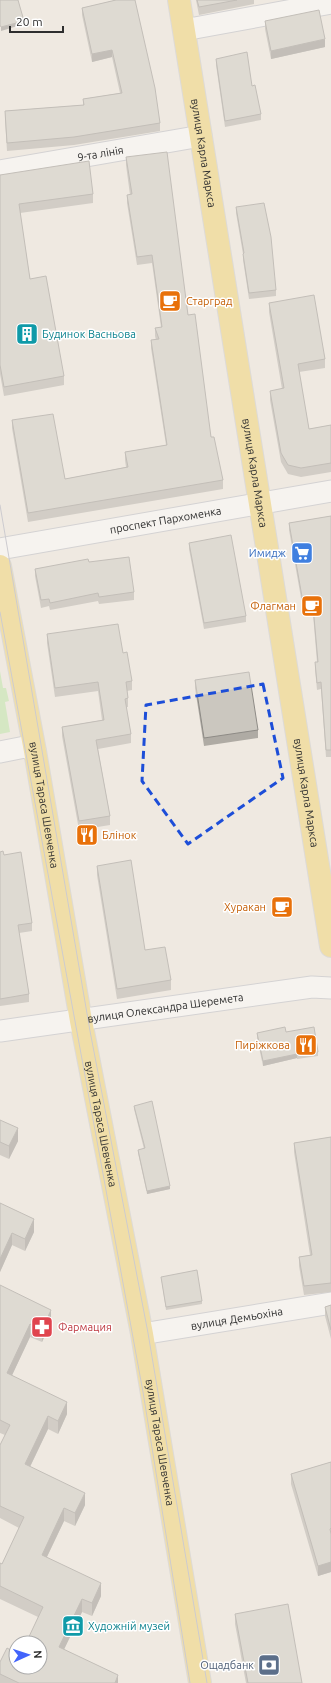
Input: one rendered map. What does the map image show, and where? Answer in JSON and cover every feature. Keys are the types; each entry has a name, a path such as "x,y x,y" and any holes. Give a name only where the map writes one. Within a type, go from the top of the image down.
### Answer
{"main road":[{"name":"вулиця Карла Маркса","path":"179,0 331,946"},
{"name":"вулиця Тараса Шевченка","path":"0,566 35,751 81,1021 142,1334 200,1683"}],"street":[{"path":"184,30 331,3"},
{"name":"9-та лінія","path":"0,172 201,136"},
{"name":"проспект Пархоменка","path":"0,549 260,502 331,491"},
{"path":"0,752 25,747 35,751"},
{"name":"вулиця Олександра Шеремета","path":"0,1031 81,1021 312,987 331,988"},
{"name":"вулиця Демьохіна","path":"142,1334 331,1303"}],"highlighted area":[{"path":"263,684 283,778 188,844 142,781 146,705"}],"green space":[{"path":"0,671 3,688 6,688 9,701 5,702 10,732 0,734"}],"building":[{"path":"0,0 18,0 24,21 1,27"},
{"path":"116,0 135,0 155,88 160,123 74,137 7,143 5,111 84,105 83,99 122,93 112,50 92,54 82,8"},
{"path":"197,0 237,0 199,7"},
{"path":"319,10 325,39 271,51 265,21"},
{"path":"247,52 252,86 255,85 261,114 225,121 216,59"},
{"path":"167,152 188,315 195,314 211,437 214,437 223,480 28,513 12,420 53,414 65,479 128,467 125,452 167,445 151,340 159,339 155,328 162,327 152,255 137,257 127,195 132,194 126,157"},
{"path":"89,161 93,194 19,204 30,279 46,276 64,376 4,387 0,365 0,175"},
{"path":"264,203 271,237 276,290 249,293 236,207"},
{"path":"314,295 325,359 298,364 309,429 331,425 331,463 301,468 288,465 281,453 270,391 284,388 269,303"},
{"path":"331,516 331,750 326,750 321,682 317,683 315,662 318,662 313,606 304,608 289,523"},
{"path":"231,535 246,616 204,623 189,543"},
{"path":"129,557 134,592 99,597 98,593 50,603 49,599 41,600 35,569 88,559 89,562"},
{"path":"118,624 123,653 127,652 132,681 126,682 128,698 125,699 131,734 96,740 110,816 79,821 62,727 104,720 98,682 55,688 47,634"},
{"path":"249,672 258,730 204,738 195,680"},
{"path":"3,851 4,855 21,852 32,923 18,925 29,994 0,999 0,852"},
{"path":"131,860 145,950 165,947 171,980 117,989 97,866"},
{"path":"285,1027 286,1032 314,1027 318,1052 297,1054 263,1061 257,1033"},
{"path":"152,1101 170,1186 147,1191 138,1150 145,1148 134,1106"},
{"path":"0,1120 18,1128 9,1146 0,1142"},
{"path":"331,1137 331,1283 304,1286 299,1257 312,1255 294,1143"},
{"path":"0,1203 34,1219 25,1239 12,1233 0,1259"},
{"path":"197,1270 202,1301 166,1307 161,1277"},
{"path":"0,1285 51,1310 42,1330 30,1324 7,1373 67,1402 58,1421 48,1416 25,1464 85,1493 75,1513 64,1508 42,1555 101,1583 92,1603 82,1599 59,1647 118,1675 115,1683 19,1683 0,1674 0,1662 7,1648 8,1675 48,1675 48,1635 30,1635 43,1607 0,1586 0,1563 2,1564 24,1517 0,1506 0,1445 10,1425 0,1420"},
{"path":"331,1305 331,1330 325,1307"},
{"path":"331,1462 331,1562 318,1566 291,1474"},
{"path":"288,1604 302,1683 248,1683 235,1614"}],"tram line":[{"path":"0,505 90,1031 148,1333 207,1683"},
{"path":"0,612 143,1392 190,1683"}],"place":[{"name":"Старград","path":"170,301"},
{"name":"Будинок Васньова","path":"27,334"},
{"name":"Имидж","path":"302,553"},
{"name":"Флагман","path":"312,606"},
{"name":"Блінок","path":"87,835"},
{"name":"Хуракан","path":"282,907"},
{"name":"Пиріжкова","path":"306,1045"},
{"name":"Фармация","path":"42,1327"},
{"name":"Художній музей","path":"73,1626"},
{"name":"Ощадбанк","path":"269,1665"}]}
